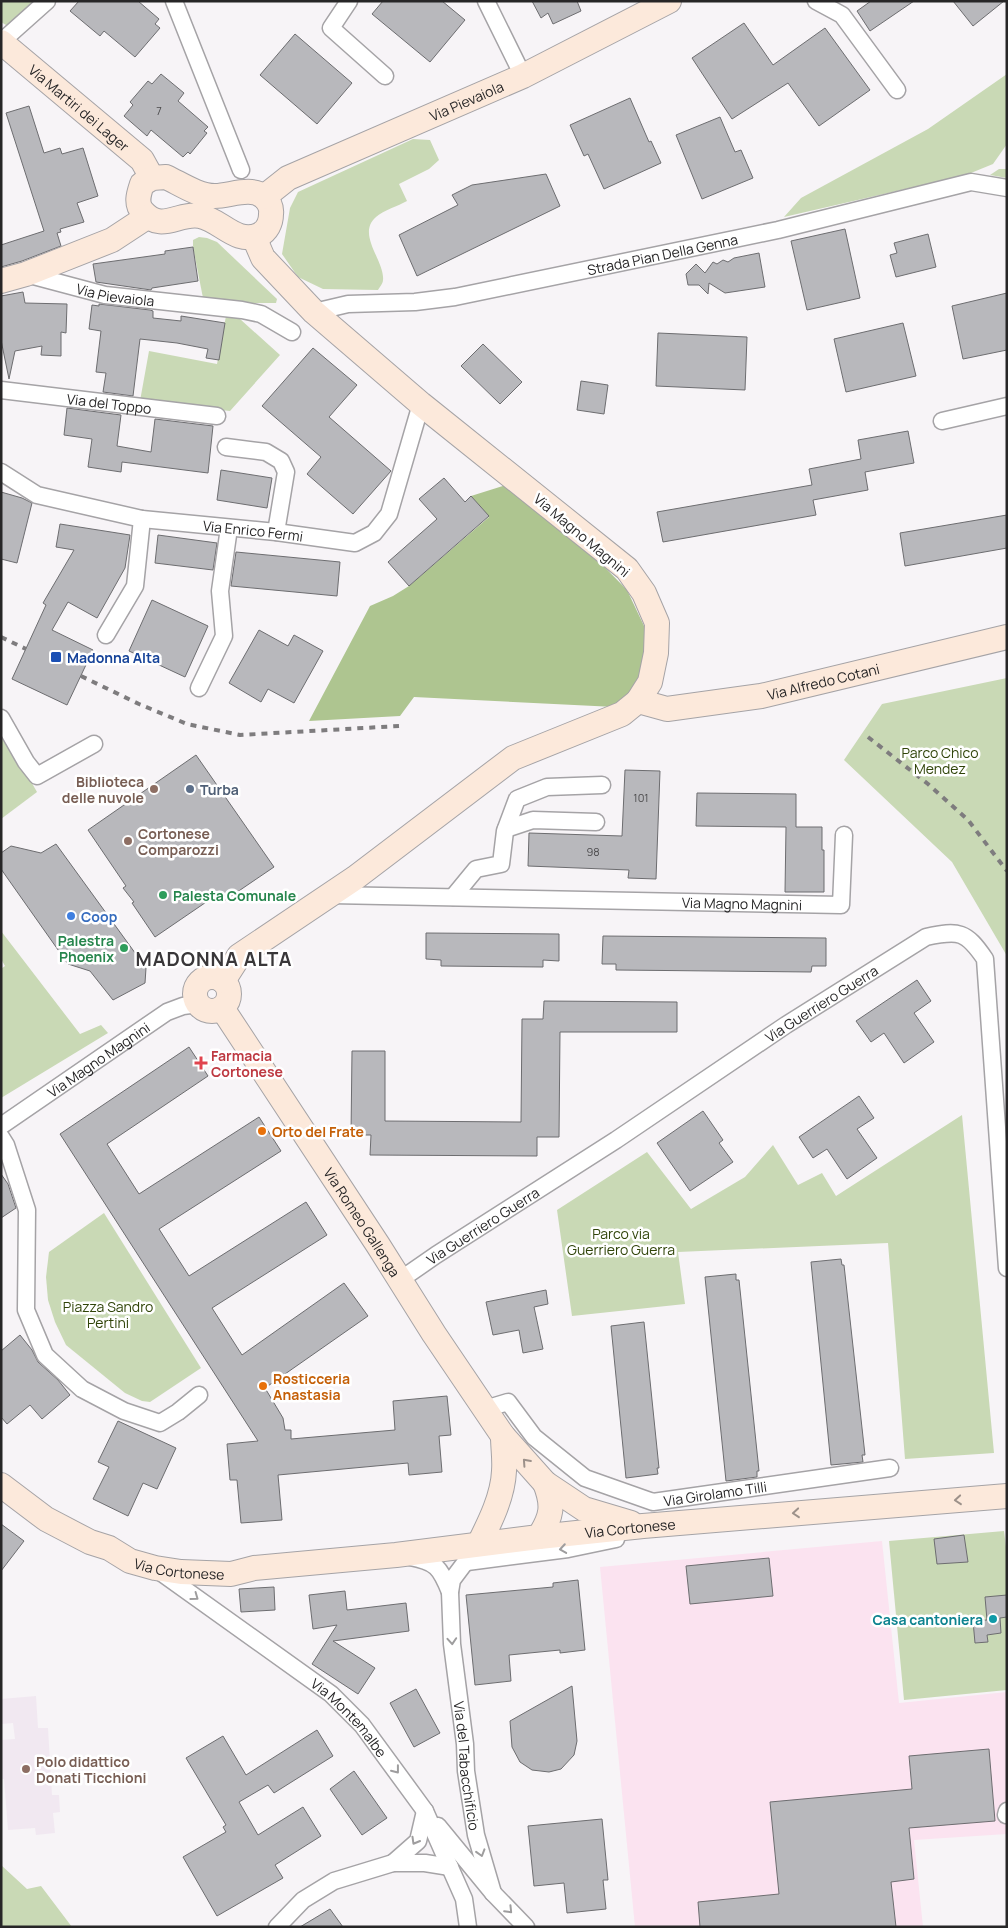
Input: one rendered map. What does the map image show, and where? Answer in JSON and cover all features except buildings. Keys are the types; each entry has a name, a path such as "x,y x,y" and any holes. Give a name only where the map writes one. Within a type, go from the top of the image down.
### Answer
{"street":[{"name":"Via Martiri dei Lager","path":"47,1 1,42 142,160 152,178"},
{"path":"174,1 241,170"},
{"path":"349,1 331,28 385,76"},
{"path":"486,1 523,76"},
{"name":"Via Pievaiola","path":"264,197 288,178 523,76 669,1"},
{"path":"816,1 842,15 897,90"},
{"path":"166,177 191,190 214,196 245,192 256,193 264,197 272,207 269,227 254,238 246,238 232,233 213,220 199,216 187,216 168,222 156,222 147,217 139,208 138,195 142,184 152,178 166,177"},
{"name":"Strada Pian Della Genna","path":"314,312 348,304 415,302 455,297 778,230 971,182 1007,188"},
{"name":"Via Pievaiola","path":"1,281 26,274 112,240 147,217"},
{"name":"Via Magno Magnini","path":"223,981 239,956 331,895 513,758 622,714 638,701 650,682 656,653 657,623 644,593 627,570 421,404 314,312 263,258 254,238"},
{"name":"Via Pievaiola","path":"26,274 106,294 261,314 292,332"},
{"name":"Via del Toppo","path":"1,390 217,416"},
{"name":"Via Enrico Fermi","path":"1,472 37,495 142,519 276,532 355,543 374,534 389,514 421,404"},
{"path":"942,421 1007,406"},
{"path":"226,446 266,452 281,460 286,472 276,532"},
{"path":"106,635 135,586 142,519"},
{"path":"199,688 224,636 220,591 229,528"},
{"name":"Via Alfredo Cotani","path":"638,701 667,709 761,696 1007,637"},
{"path":"1,718 26,762 37,776 94,744"},
{"path":"453,897 476,869 501,864 506,829 517,799 547,787 602,785"},
{"path":"506,829 533,820 596,822"},
{"name":"Via Magno Magnini","path":"331,895 841,905 844,835"},
{"name":"Via Guerriero Guerra","path":"400,1280 616,1140 786,1025 926,937 950,932 961,935 973,942 985,959 1007,1268"},
{"path":"198,1004 196,992 201,982 212,978 223,981 229,990 226,1005 222,1008"},
{"name":"Via Magno Magnini","path":"1,1126 167,1012 183,1006 198,1004 212,1011 222,1008"},
{"name":"Via Romeo Gallenga","path":"222,1008 434,1334 503,1436 545,1483 584,1509 643,1526"},
{"path":"1,1137 6,1145 28,1210 26,1310 45,1355 82,1389 124,1411 160,1422 178,1412 199,1395"},
{"name":"Via Girolamo Tilli","path":"485,1410 508,1402 534,1437 585,1478 653,1502 890,1468"},
{"path":"465,1551 488,1525 501,1490 504,1473 503,1436"},
{"name":"Via Romeo Gallenga","path":"539,1537 547,1524 551,1512 551,1498 545,1483"},
{"name":"Via Cortonese","path":"1,1485 46,1519 90,1542 109,1548 232,1563 254,1568"},
{"name":"Via Cortonese","path":"109,1548 130,1561 155,1568 182,1572 231,1574 254,1568 396,1555 465,1551 539,1537 643,1526 1007,1496"},
{"path":"465,1551 568,1549 618,1538 643,1526"},
{"name":"Via del Tabacchificio","path":"465,1551 452,1580 450,1592 452,1644 465,1744 466,1771 476,1835 493,1893 526,1927"},
{"name":"Via del Tabacchificio","path":"396,1555 426,1560 437,1566 450,1592"},
{"name":"Via Montemalbe","path":"155,1568 331,1694 362,1725 425,1811 464,1899 468,1927"},
{"path":"393,1863 418,1841 425,1811"},
{"path":"425,1811 493,1893"},
{"path":"278,1927 303,1900 334,1881 393,1863 424,1863 450,1867"}],"shaded area":[{"path":"882,1541 899,1703 1007,1692 1007,1834 914,1840 923,1927 635,1927 600,1567"},
{"name":"Polo didattico Donati Ticchioni","path":"36,1696 38,1728 48,1728 52,1795 59,1795 60,1812 53,1813 55,1833 36,1835 35,1828 8,1830 4,1779 1,1779 1,1740 15,1739 13,1723 1,1724 1,1699"}],"green space":[{"path":"1,1 35,1 14,23 6,25 1,22"},
{"path":"1007,74 1007,144 993,164 966,175 784,217 801,198 928,129"},
{"path":"413,139 430,140 439,160 429,169 399,184 407,201 379,215 371,224 369,231 370,239 380,265 383,281 378,290 323,289 298,277 282,254 290,208 298,192"},
{"path":"999,169 1007,169 1007,178 990,175"},
{"path":"199,237 217,242 277,299 276,303 243,303 203,298 193,247 193,240"},
{"path":"226,316 240,319 280,355 230,411 140,401 149,351 217,364"},
{"path":"506,485 581,543 627,590 645,628 645,663 631,693 615,707 414,697 400,716 309,721 370,606 393,596 409,586 489,517 471,496"},
{"name":"Parco Chico Mendez","path":"1007,678 1007,956 952,862 844,760 882,704"},
{"path":"1,729 37,792 1,819"},
{"path":"1,931 80,1034 101,1025 108,1033 1,1098 1,969 5,966 1,959"},
{"name":"Parco via Guerriero Guerra","path":"962,1115 994,1453 905,1459 888,1243 678,1252 685,1304 572,1316 557,1210 647,1152 691,1209 745,1177 773,1145 798,1185 822,1173 836,1196"},
{"name":"Piazza Sandro Pertini","path":"104,1213 201,1368 150,1402 142,1401 125,1393 66,1345 55,1322 48,1300 46,1277 49,1252"},
{"path":"1004,1531 1007,1555 1007,1690 904,1700 889,1541"},
{"path":"1,1865 27,1889 41,1886 72,1927 1,1927"}],"railway":[{"path":"1,637 26,649"},
{"path":"81,676 139,704 187,724 240,735 399,726"},
{"path":"868,737 928,784 968,820 1007,871"}],"place":[{"name":"Madonna Alta","path":"56,657"},
{"name":"Biblioteca delle nuvole","path":"154,789"},
{"name":"Turba","path":"190,789"},
{"name":"Cortonese Comparozzi","path":"128,841"},
{"name":"Palesta Comunale","path":"163,895"},
{"name":"Coop","path":"71,916"},
{"name":"Palestra Phoenix","path":"124,948"},
{"name":"Farmacia Cortonese","path":"201,1063"},
{"name":"Orto del Frate","path":"262,1131"},
{"name":"Rosticceria Anastasia","path":"263,1386"},
{"name":"Casa cantoniera","path":"993,1619"},
{"name":"Polo didattico Donati Ticchioni","path":"26,1769"}],"district":[{"name":"MADONNA ALTA","path":"214,959"}]}
